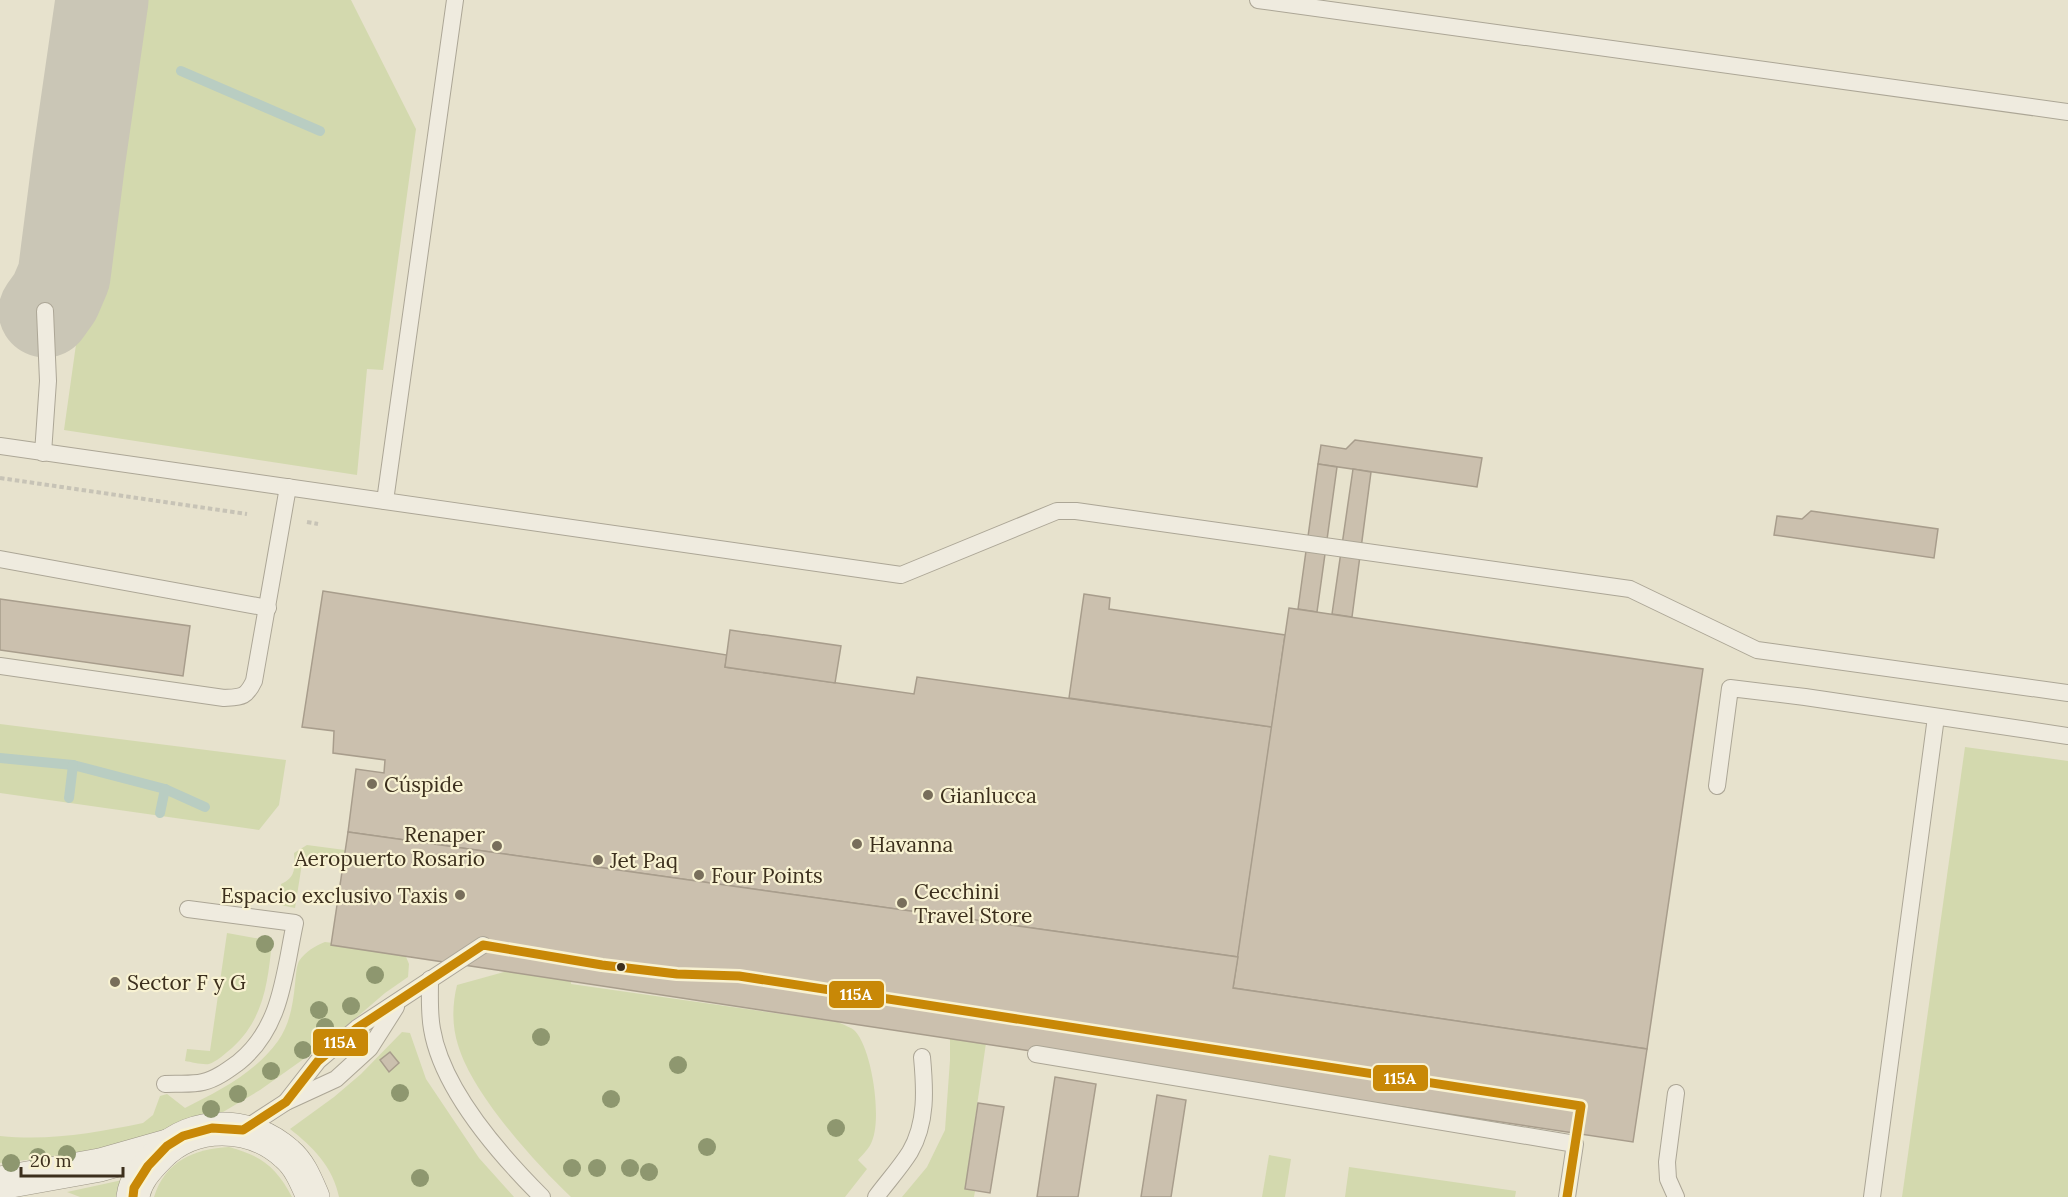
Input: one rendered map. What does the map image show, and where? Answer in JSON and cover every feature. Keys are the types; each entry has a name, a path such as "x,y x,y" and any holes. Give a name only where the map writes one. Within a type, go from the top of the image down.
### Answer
{"main road":[{"path":"133,1197 134,1188 148,1166 167,1146 183,1136 212,1128 243,1130 267,1139 288,1155 304,1176 313,1197"},
{"path":"0,1185 100,1165 167,1146"},
{"path":"0,1185 33,1197"}],"lane":[{"path":"385,501 455,0"},
{"path":"1258,0 2068,112"},
{"path":"43,453 48,381 45,311"},
{"path":"0,446 901,575 1057,511 1076,511 1630,589 1757,650 2068,693"},
{"path":"0,666 224,698 242,697 249,691 254,681 288,487"},
{"path":"0,559 268,608"},
{"path":"1717,786 1730,688 2068,736"},
{"path":"1872,1197 1936,717"},
{"path":"165,1084 202,1082 225,1072 252,1051 270,1025 280,997 295,923 188,909"},
{"path":"286,1102 318,1061 357,1028 483,945"},
{"path":"430,979 431,1029 445,1071 488,1136 517,1172 542,1197"},
{"path":"243,1130 286,1102 336,1079 370,1048 399,1001"},
{"path":"1036,1054 1575,1144 1567,1197"},
{"path":"876,1197 910,1151 920,1127 926,1091 922,1057"},
{"path":"1676,1093 1667,1162 1668,1179 1676,1197"}],"path":[{"path":"0,478 247,514"}],"green space":[{"path":"141,0 351,0 416,129 383,370 367,369 357,475 64,430 114,74 125,24"},
{"path":"0,724 286,760 279,805 259,830 0,793"},
{"path":"1965,747 2068,761 2068,1197 1902,1197"},
{"path":"307,845 360,852 359,864 303,857 295,908 280,905 281,884 290,879 292,875 294,853"},
{"path":"227,933 272,941 263,999 243,1037 224,1055 209,1064 185,1061 187,1049 210,1051"},
{"path":"325,942 404,952 409,964 408,977 385,993 329,1041 260,1090 223,1112 164,1134 86,1153 0,1163 0,1136 55,1137 143,1123 153,1115 160,1096 167,1094 185,1108 236,1080 259,1063 278,1041 290,1014 299,961 311,949"},
{"path":"572,969 571,984 838,1022 851,1028 861,1040 874,1084 875,1130 868,1149 858,1160 867,1169 845,1197 571,1197 523,1146 490,1105 465,1064 455,1030 454,1000 457,985 504,972"},
{"path":"402,1032 410,1033 426,1079 479,1158 514,1197 339,1197 332,1176 321,1158 290,1129 361,1074"},
{"path":"987,1036 965,1189 975,1191 974,1197 902,1197 927,1167 945,1130 950,1037"},
{"path":"229,1147 251,1154 267,1164 274,1170 292,1197 154,1197 165,1174 182,1159 204,1151"},
{"path":"1269,1155 1291,1159 1285,1197 1262,1197"},
{"path":"1349,1167 1516,1191 1515,1197 1345,1197"},
{"path":"127,1179 118,1197 80,1197 67,1192"}],"building":[{"path":"1355,440 1482,458 1477,487 1318,464 1321,445 1346,449"},
{"path":"1318,464 1337,467 1317,612 1298,609"},
{"path":"1353,469 1371,472 1352,617 1332,614"},
{"path":"1811,511 1938,529 1934,558 1774,535 1777,516 1802,519"},
{"path":"323,591 727,655 725,667 914,694 917,677 1272,727 1238,957 348,832 356,769 384,773 385,760 333,753 334,731 302,727"},
{"path":"1084,594 1110,598 1109,609 1285,635 1272,727 1069,698"},
{"path":"0,599 190,626 183,676 0,650"},
{"path":"1289,608 1703,669 1647,1049 1233,988"},
{"path":"730,630 841,646 835,683 725,667"},
{"path":"348,832 1238,957 1233,988 1647,1049 1633,1142 331,945"},
{"path":"390,1052 399,1063 389,1072 380,1060"},
{"path":"1055,1077 1096,1084 1078,1197 1037,1197"},
{"path":"1157,1095 1186,1100 1171,1197 1141,1197"},
{"path":"978,1103 1004,1107 990,1193 965,1189"}],"waterway":[{"path":"181,71 320,131"},
{"path":"0,758 73,765 165,789 205,807"},
{"path":"69,798 73,765"},
{"path":"160,813 165,789"}],"taxiway":[{"path":"45,311 55,297 64,276 102,0"}],"transit line":[{"name":"115A","path":"133,1197 134,1188 148,1166 167,1146 183,1136 212,1128 243,1130 286,1102 318,1061 357,1028 483,945 602,965 677,974 739,976 1581,1106 1567,1197"}],"place":[{"name":"Cúspide","path":"372,784"},
{"name":"Gianlucca","path":"928,795"},
{"name":"Havanna","path":"857,844"},
{"name":"Renaper Aeropuerto Rosario","path":"497,846"},
{"name":"Jet Paq","path":"598,860"},
{"name":"Four Points","path":"699,875"},
{"name":"Espacio exclusivo Taxis","path":"460,895"},
{"name":"Cecchini Travel Store","path":"902,903"},
{"name":"Sector F y G","path":"115,982"}]}
